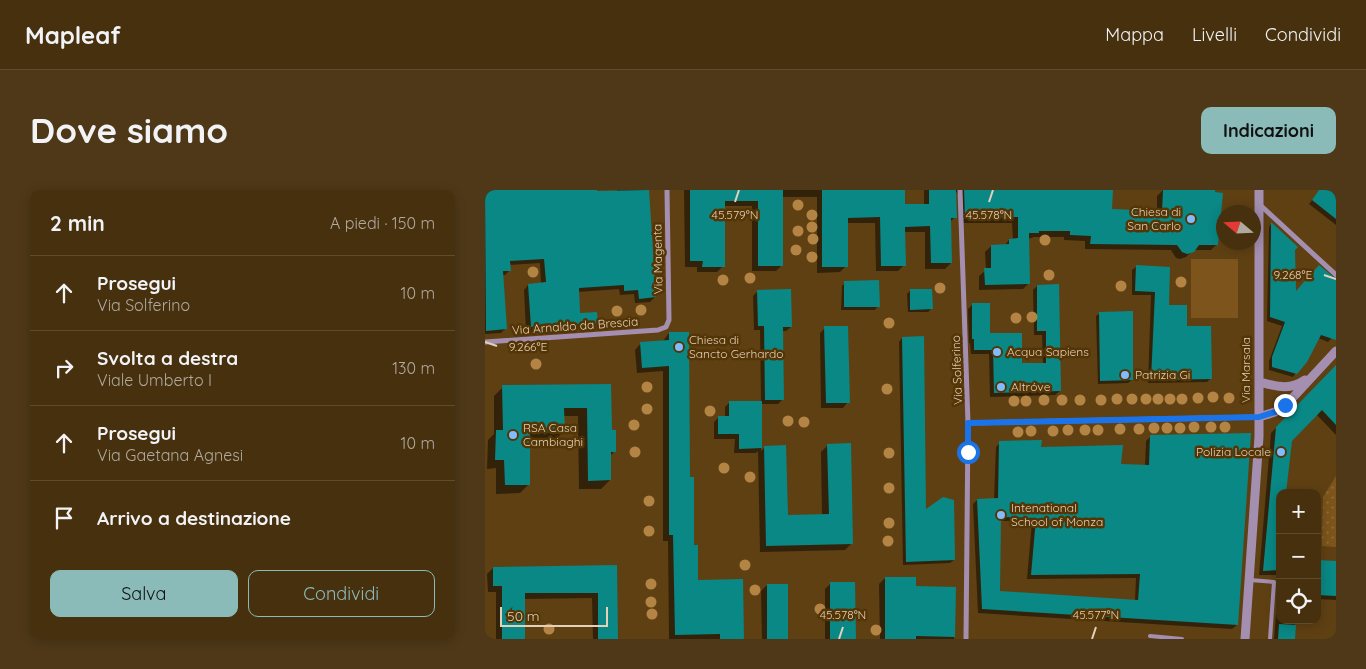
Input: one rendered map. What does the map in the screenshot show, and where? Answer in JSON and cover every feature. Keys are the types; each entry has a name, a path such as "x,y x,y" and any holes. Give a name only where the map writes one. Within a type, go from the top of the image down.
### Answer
{"street":[{"name":"Via Magenta","path":"666,327 669,320 667,190"},
{"name":"Via Solferino","path":"960,190 968,423 967,639"},
{"name":"Via Marsala","path":"1245,639 1259,417 1259,190"},
{"path":"1259,204 1336,275"},
{"name":"Via Arnaldo da Brescia","path":"485,342 658,330 666,327"},
{"path":"968,423 1259,417 1275,412 1285,405 1336,351"},
{"path":"1259,382 1289,387 1297,386 1313,375"}],"lane":[{"path":"1250,580 1274,582 1270,639"},
{"path":"1151,636 1182,639"}],"shaded area":[{"path":"1191,259 1238,259 1238,318 1191,318"},
{"path":"1336,476 1336,547 1322,546 1323,497"}],"building":[{"path":"485,190 649,190 656,297 639,299 638,290 624,291 624,285 579,288 580,313 597,312 598,323 531,327 528,284 546,282 544,259 510,261 511,271 503,271 507,329 486,331"},
{"path":"690,190 783,190 783,266 758,266 758,201 725,201 725,267 702,267 703,261 690,261"},
{"path":"822,190 905,190 905,204 929,204 929,190 956,190 957,218 951,218 952,263 931,263 930,226 905,227 906,266 881,266 880,217 848,218 848,267 822,267"},
{"path":"964,190 1113,190 1112,209 1162,211 1163,190 1215,190 1215,192 1223,193 1222,205 1216,205 1216,245 1199,245 1194,252 1187,254 1182,252 1177,245 1090,244 1091,236 1070,235 1070,231 1039,231 1039,233 1029,233 1030,284 985,285 984,268 991,268 991,245 1009,244 1009,239 1018,238 1018,217 965,218"},
{"path":"1319,190 1336,190 1336,219 1312,200"},
{"path":"1271,222 1298,247 1295,250 1296,291 1319,265 1336,279 1336,340 1321,335 1307,362 1297,374 1272,367 1272,357 1285,322 1270,317"},
{"path":"1136,265 1170,267 1169,305 1187,305 1187,326 1211,326 1212,379 1151,380 1155,292 1135,291"},
{"path":"879,280 880,307 844,307 844,281"},
{"path":"1059,284 1061,391 994,393 993,350 974,350 974,339 972,339 972,303 990,303 990,333 1022,333 1022,363 1046,363 1046,331 1037,331 1037,285"},
{"path":"791,289 792,327 783,327 784,400 765,400 764,326 758,326 757,290"},
{"path":"910,289 932,289 933,309 910,310"},
{"path":"1133,311 1133,380 1100,381 1099,312"},
{"path":"824,326 848,326 850,403 826,403"},
{"path":"669,332 689,332 690,477 694,477 694,545 698,545 698,580 743,579 744,639 720,639 720,634 675,635 673,535 669,535 669,366 642,368 640,342 669,340"},
{"path":"924,336 926,509 943,497 954,500 955,560 906,562 902,337"},
{"path":"1336,365 1336,425 1322,410 1292,441 1286,489 1276,489 1276,570 1263,571 1276,427"},
{"name":"RSA Casa Cambiaghi","path":"611,384 612,430 616,430 616,452 611,452 611,480 588,481 587,408 564,408 565,432 530,433 530,485 505,485 504,460 495,460 496,430 503,430 502,385"},
{"path":"729,401 762,401 762,448 739,449 739,434 718,434 718,416 729,416"},
{"path":"1251,433 1238,625 982,609 977,499 998,498 999,441 1042,440 1041,447 1123,445 1121,464 1149,465 1150,435","holes":["1001,517 1036,518 1031,575 1140,574 1138,600 1000,591"]},
{"path":"851,443 853,544 766,546 764,446 786,445 788,515 829,514 827,444"},
{"path":"1321,560 1336,561 1336,596 1321,595"},
{"path":"617,565 618,639 598,639 598,593 525,593 525,639 502,639 502,586 493,586 493,567"},
{"path":"885,577 916,577 916,586 956,587 955,637 916,636 916,639 885,639"},
{"path":"830,582 855,582 856,639 830,639"},
{"path":"767,584 788,584 788,639 767,639"},
{"path":"1279,624 1296,625 1295,639 1278,639"}],"place":[{"name":"Chiesa di San Carlo","path":"1191,219"},
{"name":"Chiesa di Sancto Gerhardo","path":"679,347"},
{"name":"Acqua Sapiens","path":"997,352"},
{"name":"Patrizia Gi","path":"1125,375"},
{"name":"Altróve","path":"1001,387"},
{"name":"RSA Casa Cambiaghi","path":"513,435"},
{"name":"Polizia Locale","path":"1281,452"},
{"name":"Intenational School of Monza","path":"1001,515"}],"route":[{"path":"968,452 968,423 1259,417 1275,412 1285,405"}]}
